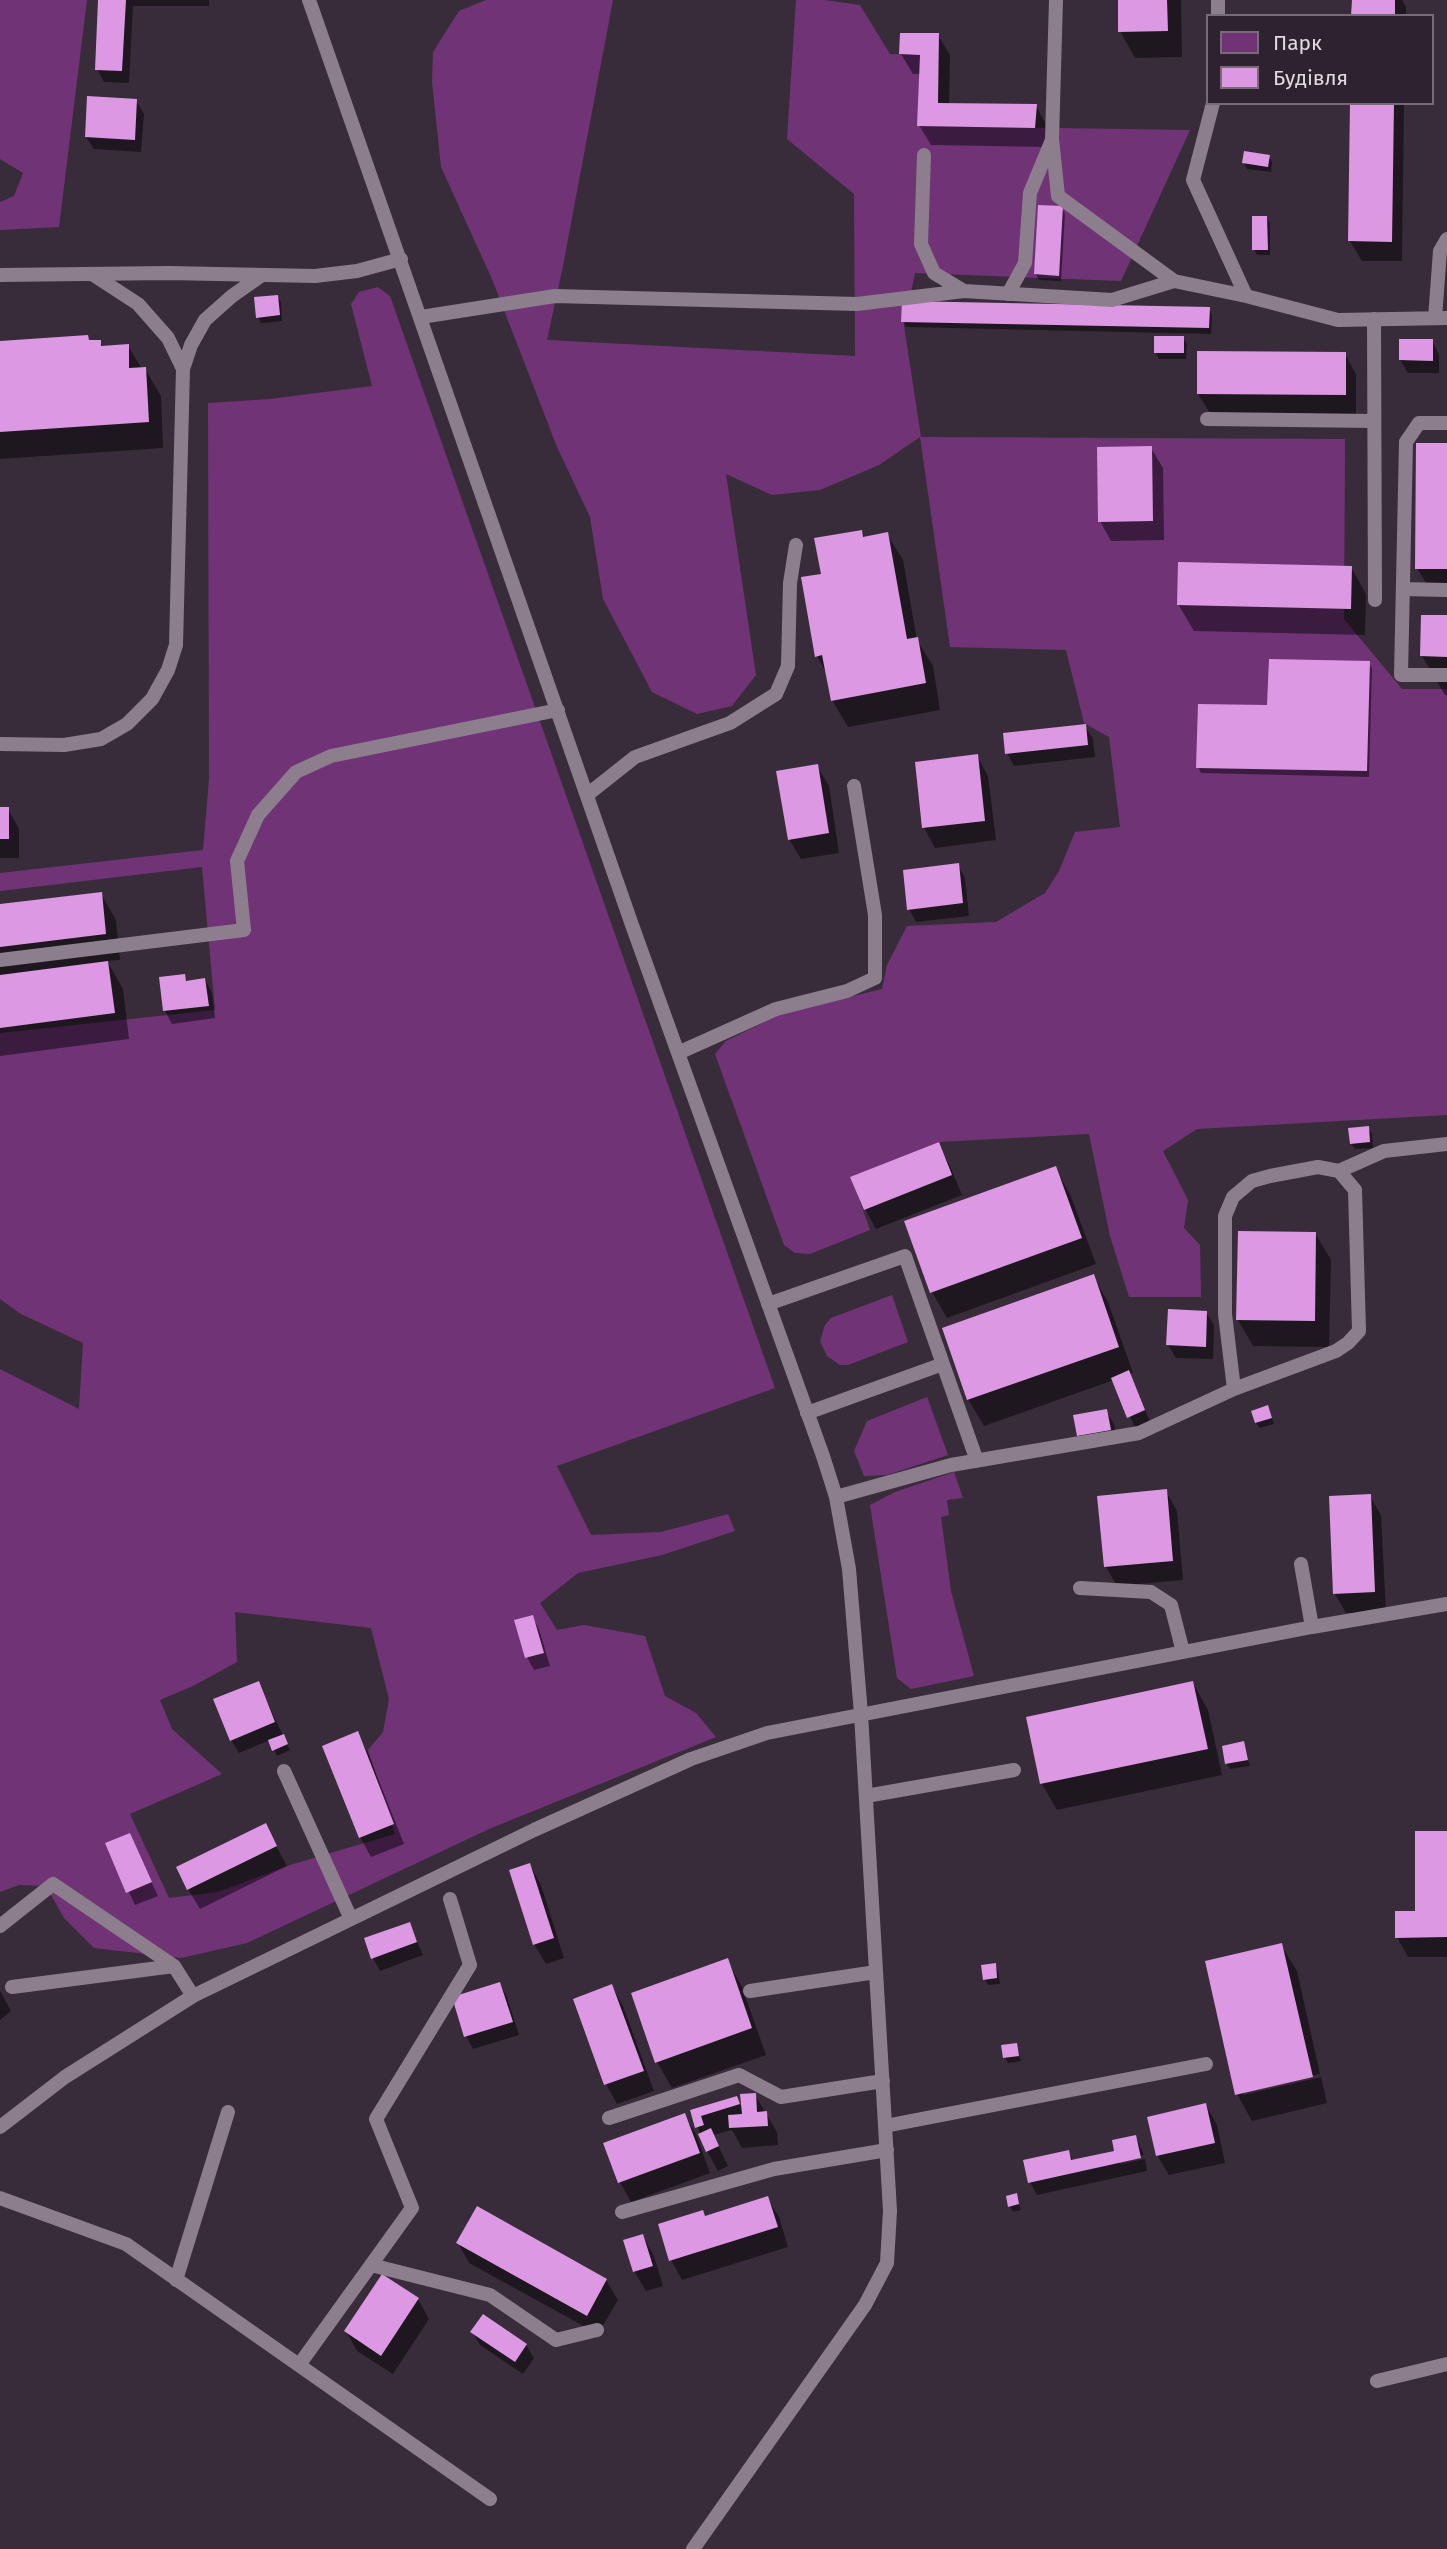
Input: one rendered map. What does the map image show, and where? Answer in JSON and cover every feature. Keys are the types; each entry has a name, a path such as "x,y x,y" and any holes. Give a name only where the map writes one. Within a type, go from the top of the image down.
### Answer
{"lane":[{"path":"309,0 836,1497 850,1581 862,1714 887,2150 890,2211 887,2263 865,2305 693,2549"},
{"path":"1056,0 1052,139 1058,196 1174,281 1338,320 1441,318 1440,251 1447,239"},
{"path":"1212,105 1193,180 1246,296"},
{"path":"1009,294 1026,263 1030,193 1052,139"},
{"path":"924,155 920,244 934,273 964,291"},
{"path":"0,275 315,276 356,271 401,259"},
{"path":"92,274 138,304 167,338 183,369"},
{"path":"0,744 64,745 101,738 127,724 152,699 168,670 176,645 183,369 191,345 205,320 232,296 262,275"},
{"path":"421,317 555,296 857,304 964,291 1112,300 1174,281"},
{"path":"1374,319 1375,600"},
{"path":"1207,419 1374,421"},
{"path":"1447,423 1419,423 1406,442 1401,676 1447,675"},
{"path":"587,795 635,757 730,723 776,694 788,666 790,583 796,545"},
{"path":"1403,589 1447,590"},
{"path":"0,960 244,930 237,861 258,815 296,772 331,757 558,710"},
{"path":"678,1052 776,1009 847,991 875,978 874,915 853,786"},
{"path":"1234,1389 1225,1314 1225,1216 1233,1196 1252,1181 1270,1176 1318,1167 1339,1171 1384,1151 1447,1144"},
{"path":"836,1497 951,1465 1139,1433 1234,1389 1336,1351 1359,1331 1354,1190 1339,1171"},
{"path":"768,1304 905,1256 977,1461"},
{"path":"807,1413 943,1364"},
{"path":"1301,1564 1312,1627"},
{"path":"1080,1588 1151,1592 1171,1605 1183,1652"},
{"path":"0,2127 65,2077 193,1996 534,1830 691,1759 767,1733 1312,1627 1447,1604"},
{"path":"866,1796 1014,1770"},
{"path":"284,1771 351,1919"},
{"path":"0,1926 53,1884 174,1966 193,1996"},
{"path":"299,2365 412,2208 376,2119 470,1965 450,1899"},
{"path":"12,1987 174,1966"},
{"path":"750,1991 876,1972"},
{"path":"885,2126 1206,2064"},
{"path":"609,2118 739,2075 780,2097 883,2081"},
{"path":"176,2280 228,2112"},
{"path":"622,2212 774,2169 887,2150"},
{"path":"0,2198 126,2244 490,2499"},
{"path":"371,2265 490,2295 556,2340 597,2330"},
{"path":"1377,2381 1447,2364"}],"green space":[{"path":"0,0 87,0 59,227 0,230 0,202 14,196 23,173 0,159"},
{"path":"486,0 613,0 547,340 855,356 854,194 787,139 796,0 825,0 860,5 890,54 920,55 918,126 1190,130 1121,281 915,273 904,326 921,437 1345,439 1344,619 1402,689 1447,689 1447,1115 1197,1129 1163,1151 1188,1200 1184,1228 1200,1245 1201,1297 1129,1297 1110,1236 1089,1134 939,1142 851,1177 870,1230 810,1254 795,1253 784,1245 715,1054 726,1041 783,1013 882,989 887,965 907,926 996,922 1045,893 1059,871 1075,832 1120,827 1109,737 1084,723 1066,650 950,647 920,437 879,465 820,490 772,495 726,474 756,675 732,706 697,714 652,692 603,599 590,517 557,447 492,279 441,167 432,82 433,52 459,11"},
{"path":"378,287 390,296 775,1388 557,1466 591,1535 661,1532 728,1514 735,1531 662,1555 578,1573 540,1603 557,1630 584,1625 645,1636 665,1696 696,1713 716,1737 489,1829 247,1943 181,1958 94,1948 64,1918 46,1886 19,1885 0,1892 0,1369 79,1409 83,1343 21,1314 0,1299 0,1033 215,1010 202,867 0,891 0,873 203,850 209,779 208,403 270,399 372,386 351,304 359,292","holes":["235,1612 371,1628 389,1699 383,1732 368,1750 395,1834 290,1865 218,1892 169,1898 130,1814 222,1774 172,1729 160,1700 237,1662"]},
{"path":"892,1295 908,1342 848,1365 840,1365 827,1356 820,1341 825,1325 831,1318"},
{"path":"927,1397 948,1455 887,1475 864,1476 854,1451 867,1421"},
{"path":"954,1472 963,1498 947,1500 949,1515 941,1517 951,1591 974,1676 911,1689 897,1678 870,1505 895,1492"}],"building":[{"path":"98,0 126,0 122,71 95,70"},
{"path":"1118,0 1167,0 1168,31 1118,32"},
{"path":"1352,0 1395,0 1395,14 1351,14"},
{"path":"900,33 939,33 938,103 1037,104 1035,128 917,126 920,55 899,54"},
{"path":"87,96 137,99 135,140 85,137"},
{"path":"1350,105 1394,105 1392,242 1348,241"},
{"path":"1244,151 1270,155 1268,167 1242,163"},
{"path":"1038,205 1063,206 1059,276 1034,274"},
{"path":"1252,216 1267,216 1268,250 1252,250"},
{"path":"278,295 280,315 256,318 254,297"},
{"path":"902,301 1210,307 1209,328 901,322"},
{"path":"88,335 89,340 101,340 101,346 129,344 129,368 146,367 149,422 0,432 0,341"},
{"path":"1154,336 1184,336 1184,353 1154,353"},
{"path":"1399,339 1433,339 1433,361 1399,360"},
{"path":"1197,351 1346,352 1346,395 1197,394"},
{"path":"1416,443 1447,443 1447,569 1415,569"},
{"path":"1152,446 1153,521 1098,522 1097,447"},
{"path":"862,530 863,537 888,532 907,639 918,637 926,683 831,701 822,655 815,657 801,577 821,574 814,538"},
{"path":"1178,562 1352,566 1351,609 1177,605"},
{"path":"1421,615 1447,615 1447,657 1420,656"},
{"path":"1269,659 1370,661 1367,771 1196,768 1198,704 1267,705"},
{"path":"1086,724 1088,745 1005,754 1003,733"},
{"path":"978,754 985,821 922,828 915,762"},
{"path":"818,764 829,833 788,840 776,771"},
{"path":"0,807 9,807 9,839 0,839"},
{"path":"959,863 963,903 907,910 903,870"},
{"path":"102,892 106,934 0,947 0,904"},
{"path":"108,961 115,1013 0,1028 0,975"},
{"path":"185,974 186,981 205,978 209,1006 163,1011 159,977"},
{"path":"1369,1126 1370,1142 1350,1144 1348,1128"},
{"path":"939,1142 952,1175 864,1210 850,1177"},
{"path":"1056,1166 1082,1238 930,1293 904,1221"},
{"path":"1238,1231 1316,1232 1315,1321 1236,1320"},
{"path":"1094,1274 1119,1347 967,1400 942,1328"},
{"path":"1168,1309 1207,1311 1206,1347 1166,1345"},
{"path":"1129,1370 1145,1410 1127,1418 1111,1378"},
{"path":"1268,1405 1272,1418 1255,1423 1251,1411"},
{"path":"1107,1409 1111,1430 1077,1436 1073,1415"},
{"path":"1167,1489 1173,1561 1104,1567 1097,1496"},
{"path":"1371,1494 1375,1592 1333,1594 1329,1496"},
{"path":"533,1615 544,1653 525,1658 514,1620"},
{"path":"259,1681 275,1722 230,1741 213,1699"},
{"path":"1193,1681 1208,1749 1040,1784 1026,1717"},
{"path":"358,1731 394,1824 359,1838 322,1746"},
{"path":"284,1734 288,1744 272,1751 268,1740"},
{"path":"1244,1741 1248,1760 1225,1764 1222,1746"},
{"path":"266,1823 277,1846 187,1890 176,1867"},
{"path":"1415,1831 1447,1831 1447,1937 1395,1938 1395,1911 1415,1911"},
{"path":"130,1833 152,1882 126,1893 105,1843"},
{"path":"530,1863 554,1938 533,1945 509,1870"},
{"path":"410,1922 417,1942 371,1959 364,1938"},
{"path":"1282,1943 1313,2077 1235,2095 1205,1961"},
{"path":"728,1958 752,2028 655,2063 631,1993"},
{"path":"996,1963 997,1978 983,1980 981,1965"},
{"path":"500,1982 513,2022 464,2037 452,1997"},
{"path":"612,1984 644,2071 604,2085 573,1999"},
{"path":"1017,2043 1019,2056 1003,2058 1001,2045"},
{"path":"756,2093 757,2112 767,2111 768,2126 729,2128 728,2115 742,2114 740,2094"},
{"path":"737,2096 740,2104 701,2116 704,2125 695,2128 690,2110"},
{"path":"1206,2103 1215,2143 1156,2156 1147,2117"},
{"path":"685,2113 700,2153 618,2183 603,2143"},
{"path":"711,2128 719,2146 706,2152 698,2134"},
{"path":"1136,2135 1141,2158 1028,2183 1023,2160 1069,2150 1071,2160 1114,2151 1112,2140"},
{"path":"1017,2193 1019,2204 1008,2207 1006,2196"},
{"path":"768,2196 778,2227 669,2261 658,2224 703,2210 705,2216"},
{"path":"477,2206 607,2279 587,2316 456,2243"},
{"path":"643,2234 653,2266 633,2272 623,2240"},
{"path":"382,2274 419,2298 381,2356 344,2331"},
{"path":"483,2314 527,2344 515,2362 470,2332"}]}
